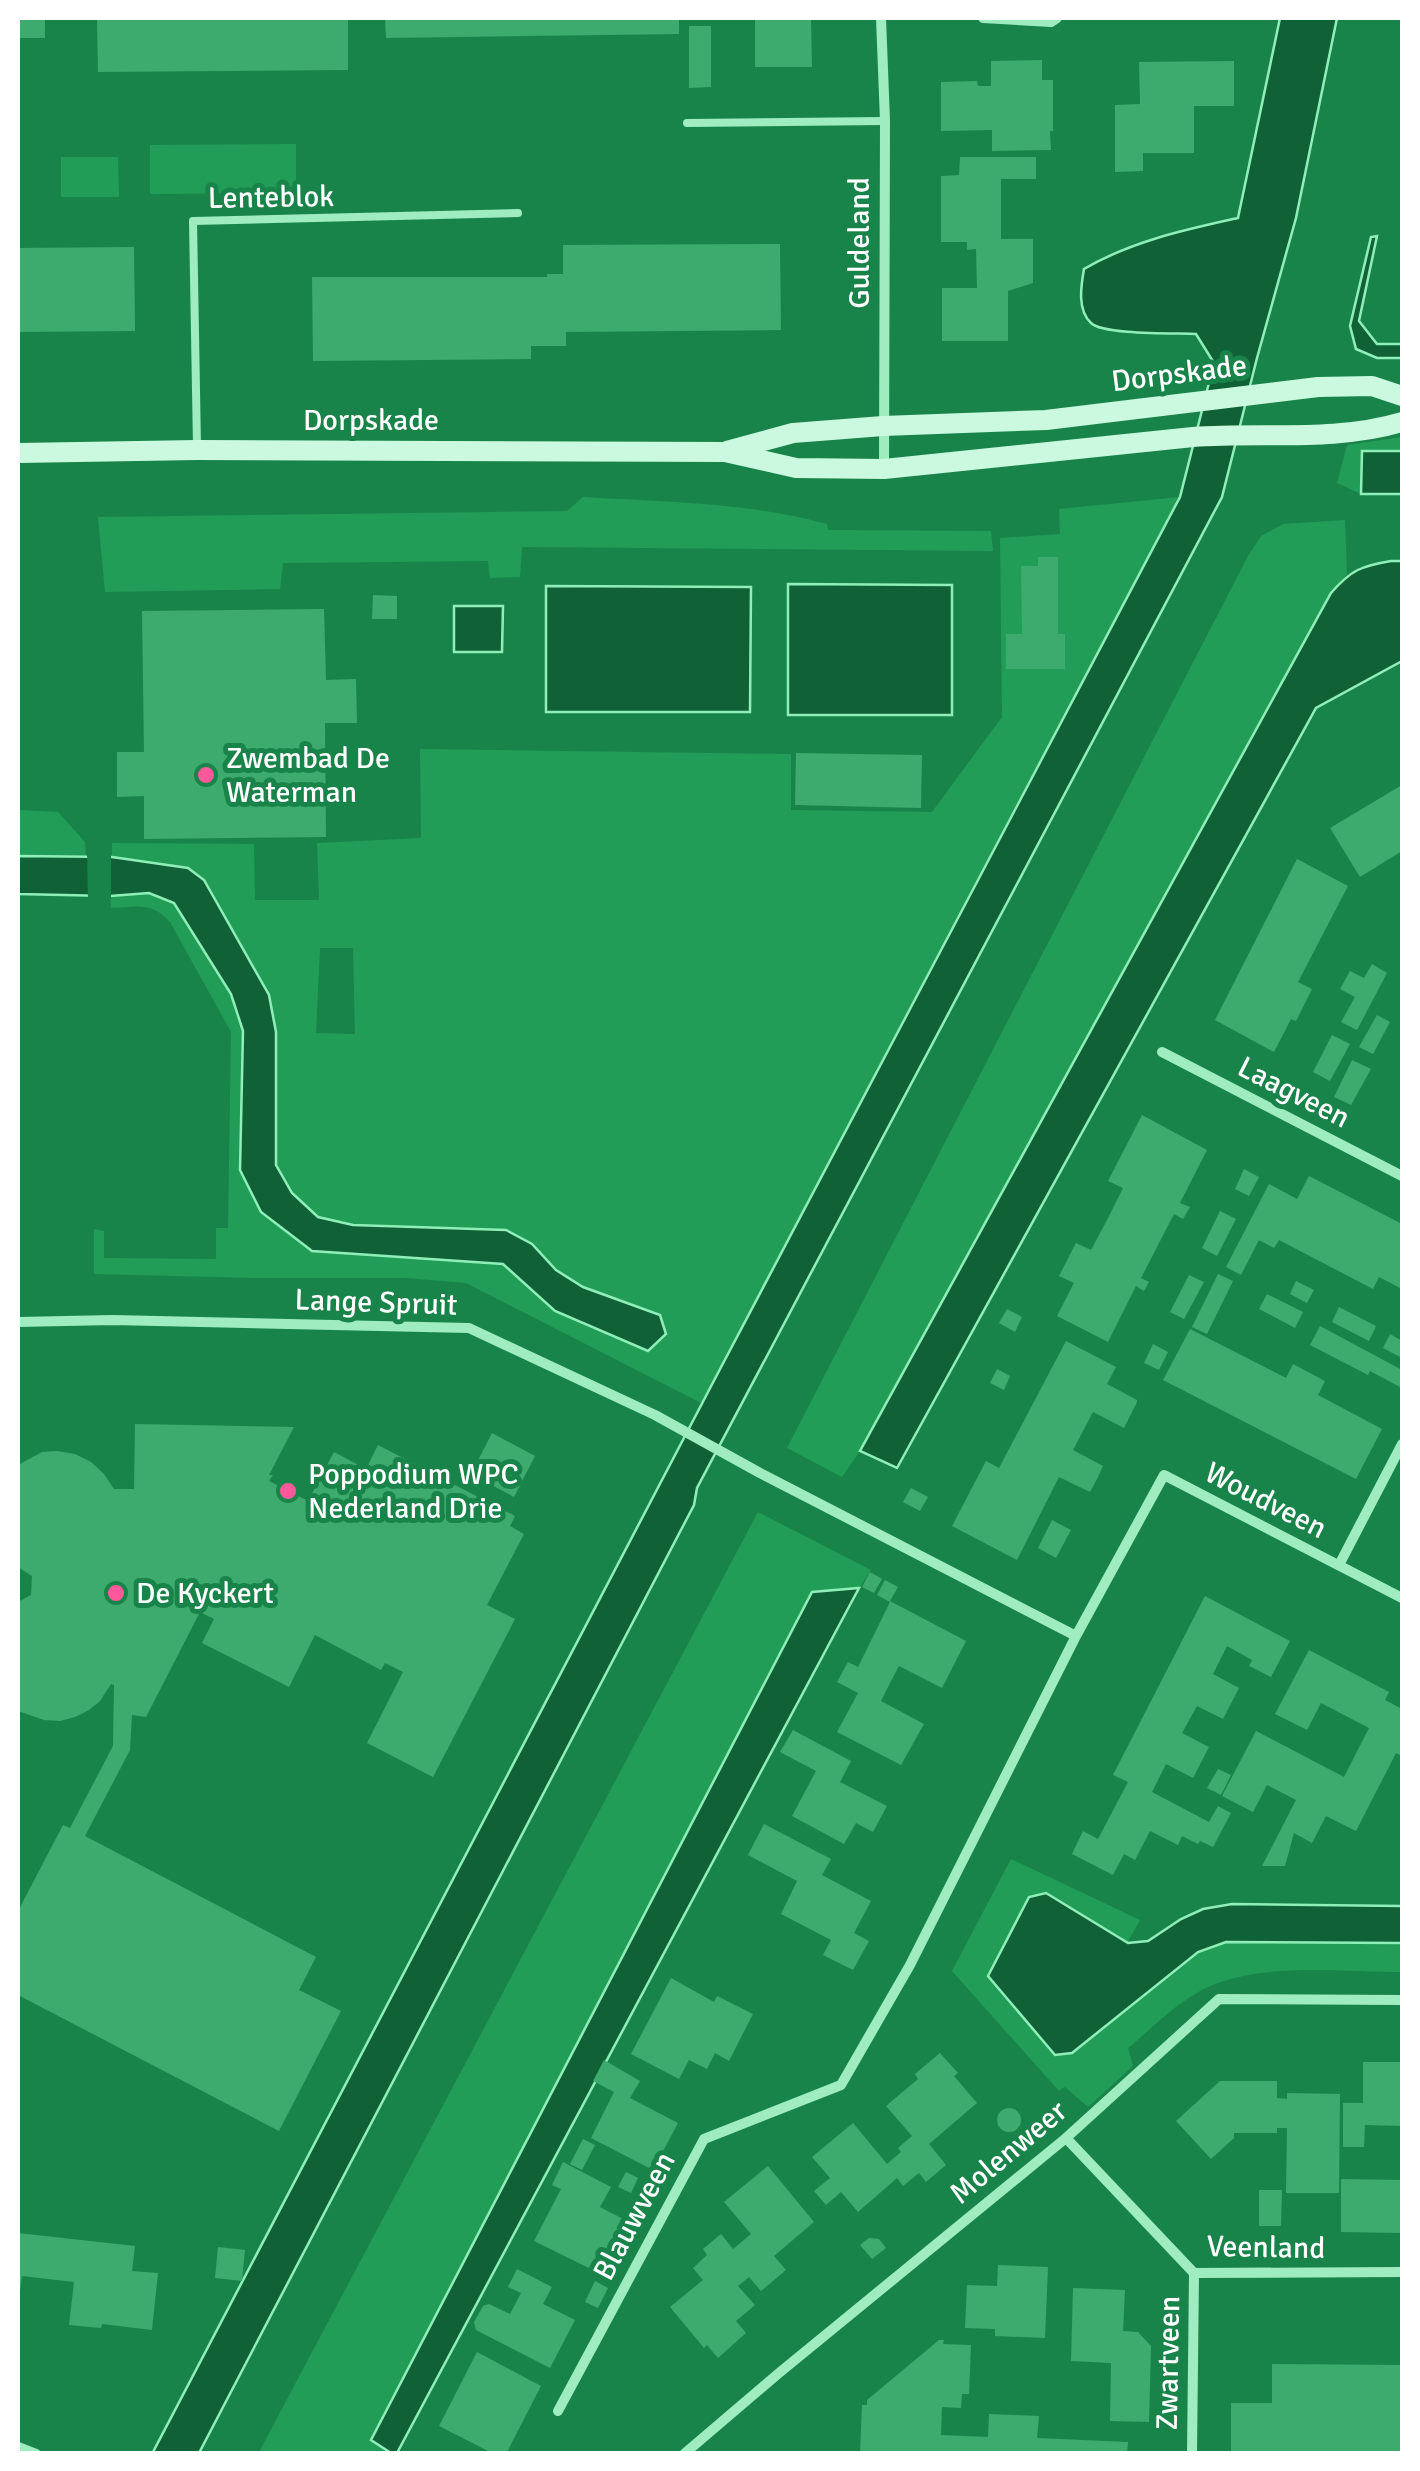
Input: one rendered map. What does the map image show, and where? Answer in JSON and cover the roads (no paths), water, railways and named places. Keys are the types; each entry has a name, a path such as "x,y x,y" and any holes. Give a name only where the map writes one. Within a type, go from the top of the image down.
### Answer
{"main road":[{"name":"Dorpskade","path":"725,452 793,433 1046,420 1318,387 1372,386 1402,396"},
{"name":"Dorpskade","path":"18,453 725,452 796,468 884,469 1193,437 1376,430 1402,422"}],"street":[{"name":"Guldeland","path":"882,18 884,469"},
{"path":"982,18 1051,22 1057,18"},
{"name":"Laagveen","path":"1162,1052 1402,1176"},
{"name":"Lange Spruit","path":"18,1322 113,1320 468,1328 676,1427 1076,1636"},
{"path":"1339,1565 1402,1444"},
{"name":"Woudveen","path":"910,1964 1076,1636 1164,1474 1402,1598"},
{"name":"Blauwveen","path":"558,2411 704,2139 841,2086 910,1964"},
{"name":"Molenweer","path":"684,2454 1066,2138 1220,1999 1402,2000"},
{"name":"Veenland","path":"1066,2138 1194,2273 1402,2272"},
{"name":"Zwartveen","path":"1192,2454 1194,2273"},
{"path":"18,2447 36,2454"}],"lane":[{"path":"687,123 885,121"},
{"name":"Lenteblok","path":"198,450 193,221 518,213"}],"place":[{"name":"Zwembad De Waterman","path":"206,775"},
{"name":"Poppodium WPC Nederland Drie","path":"288,1491"},
{"name":"De Kyckert","path":"116,1593"}]}
